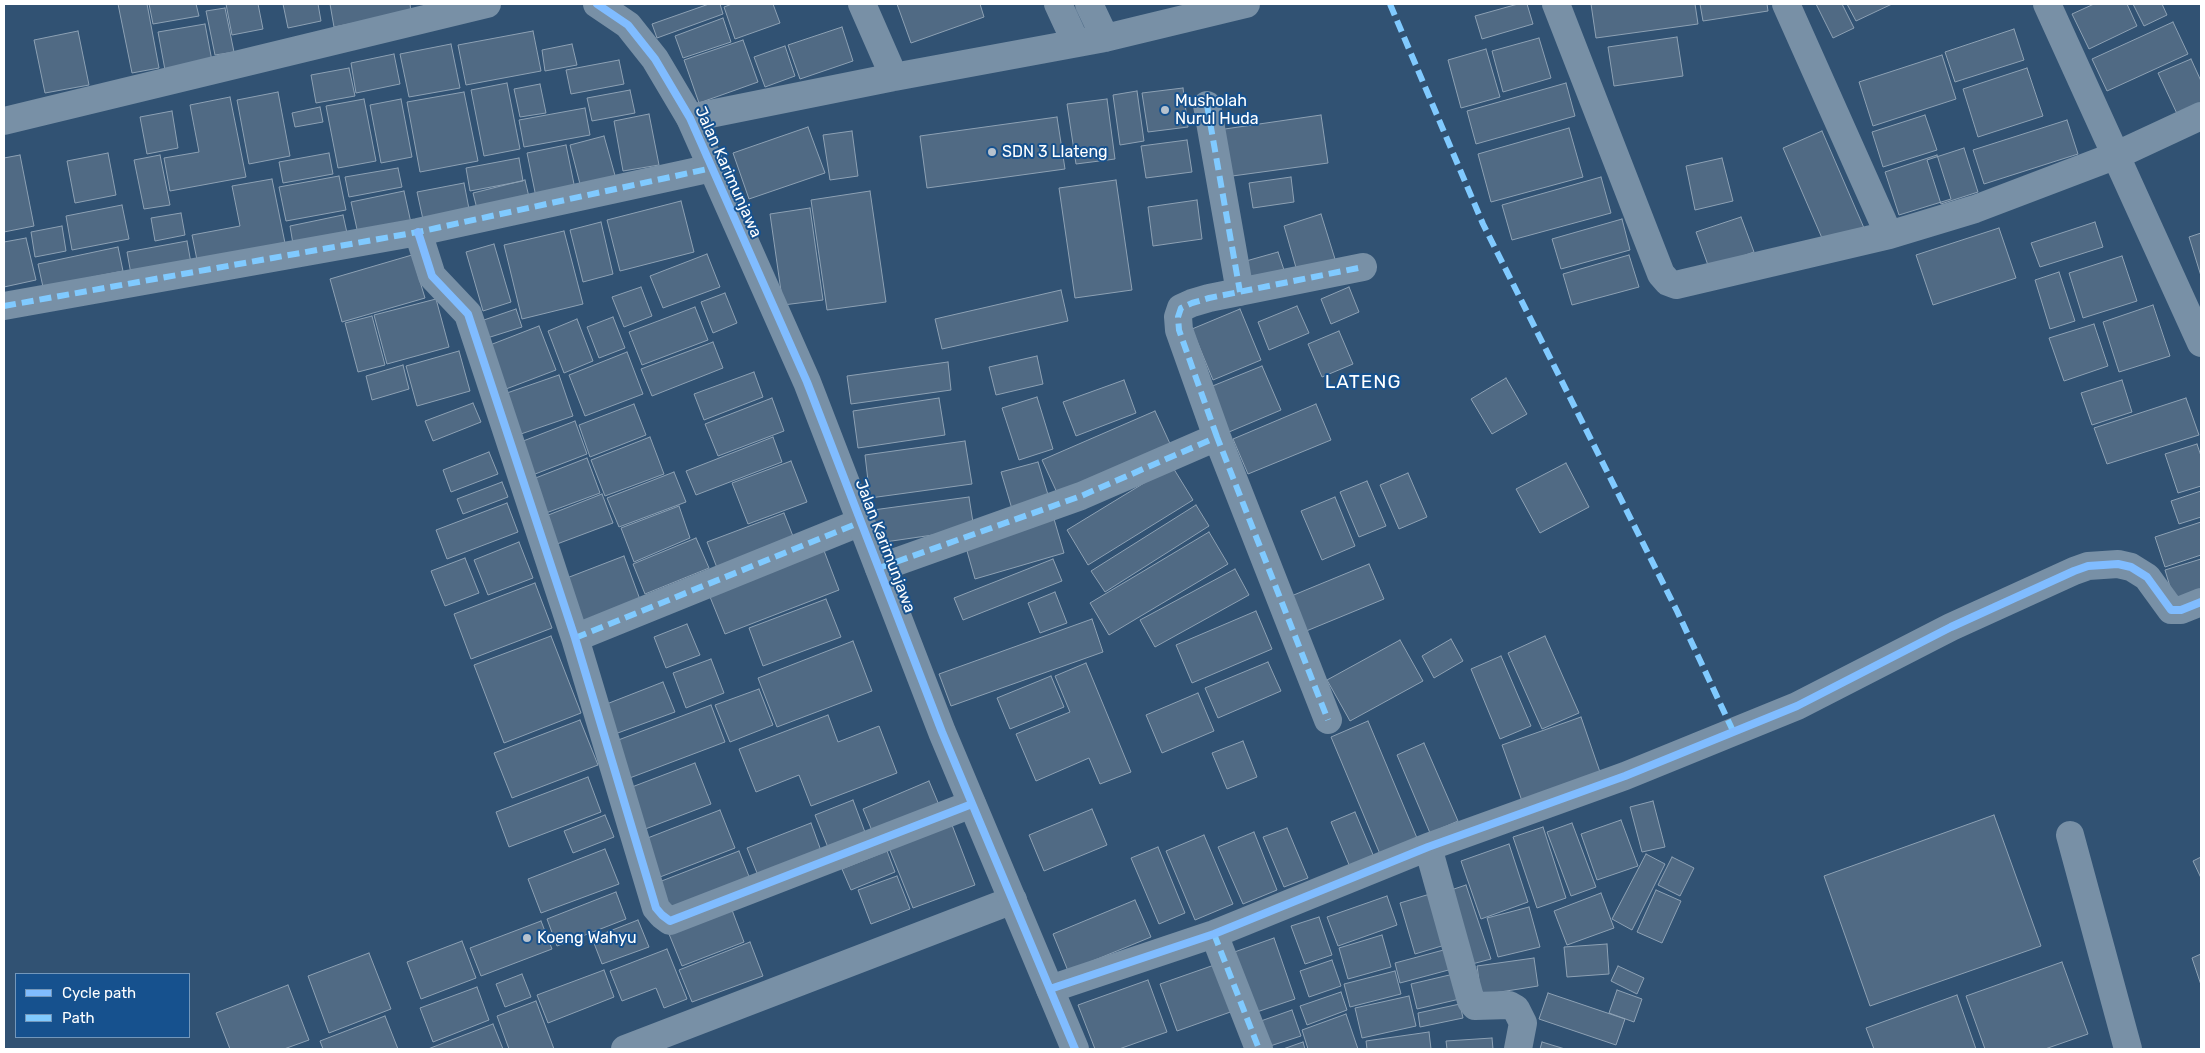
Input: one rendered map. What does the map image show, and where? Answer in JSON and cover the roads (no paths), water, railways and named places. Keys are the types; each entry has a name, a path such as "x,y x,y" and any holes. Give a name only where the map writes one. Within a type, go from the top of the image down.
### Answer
{"street":[{"path":"4,121 487,4"},
{"name":"Jalan Karimunjawa","path":"597,4 628,24 655,59 690,118 807,382 972,804 1075,1049"},
{"path":"862,4 894,77"},
{"path":"1058,4 1076,43"},
{"path":"1090,4 1105,38"},
{"path":"690,118 894,77 1105,38 1246,4"},
{"path":"1556,4 1661,274 1668,282 1676,285 1889,235 1975,209 2117,155 2201,116"},
{"path":"1786,4 1889,235"},
{"path":"2047,4 2201,343"},
{"path":"1207,104 1240,292"},
{"path":"4,306 418,232 712,168"},
{"path":"418,232 432,276 468,314 575,638 656,908 670,921 972,804"},
{"path":"1328,720 1217,436 1182,338 1178,317 1181,308 1192,302 1363,267"},
{"path":"879,568 1081,496 1217,436"},
{"path":"575,638 861,522"},
{"path":"1050,988 1214,934 1428,847 1625,776 1797,706 1952,627 2074,571 2103,564 2124,565 2141,573 2153,583 2171,610 2181,610 2201,602"},
{"path":"2070,835 2128,1049"},
{"path":"1428,847 1471,1001 1475,1006 1509,1005 1516,1009 1523,1023 1518,1049"},
{"path":"625,1049 1012,900"},
{"path":"1214,934 1259,1049"}],"place":[{"name":"Musholah Nurul Huda","path":"1165,110"},
{"name":"SDN 3 Llateng","path":"992,152"},
{"name":"Koeng Wahyu","path":"527,938"}],"district":[{"name":"LATENG","path":"1363,383"}]}
